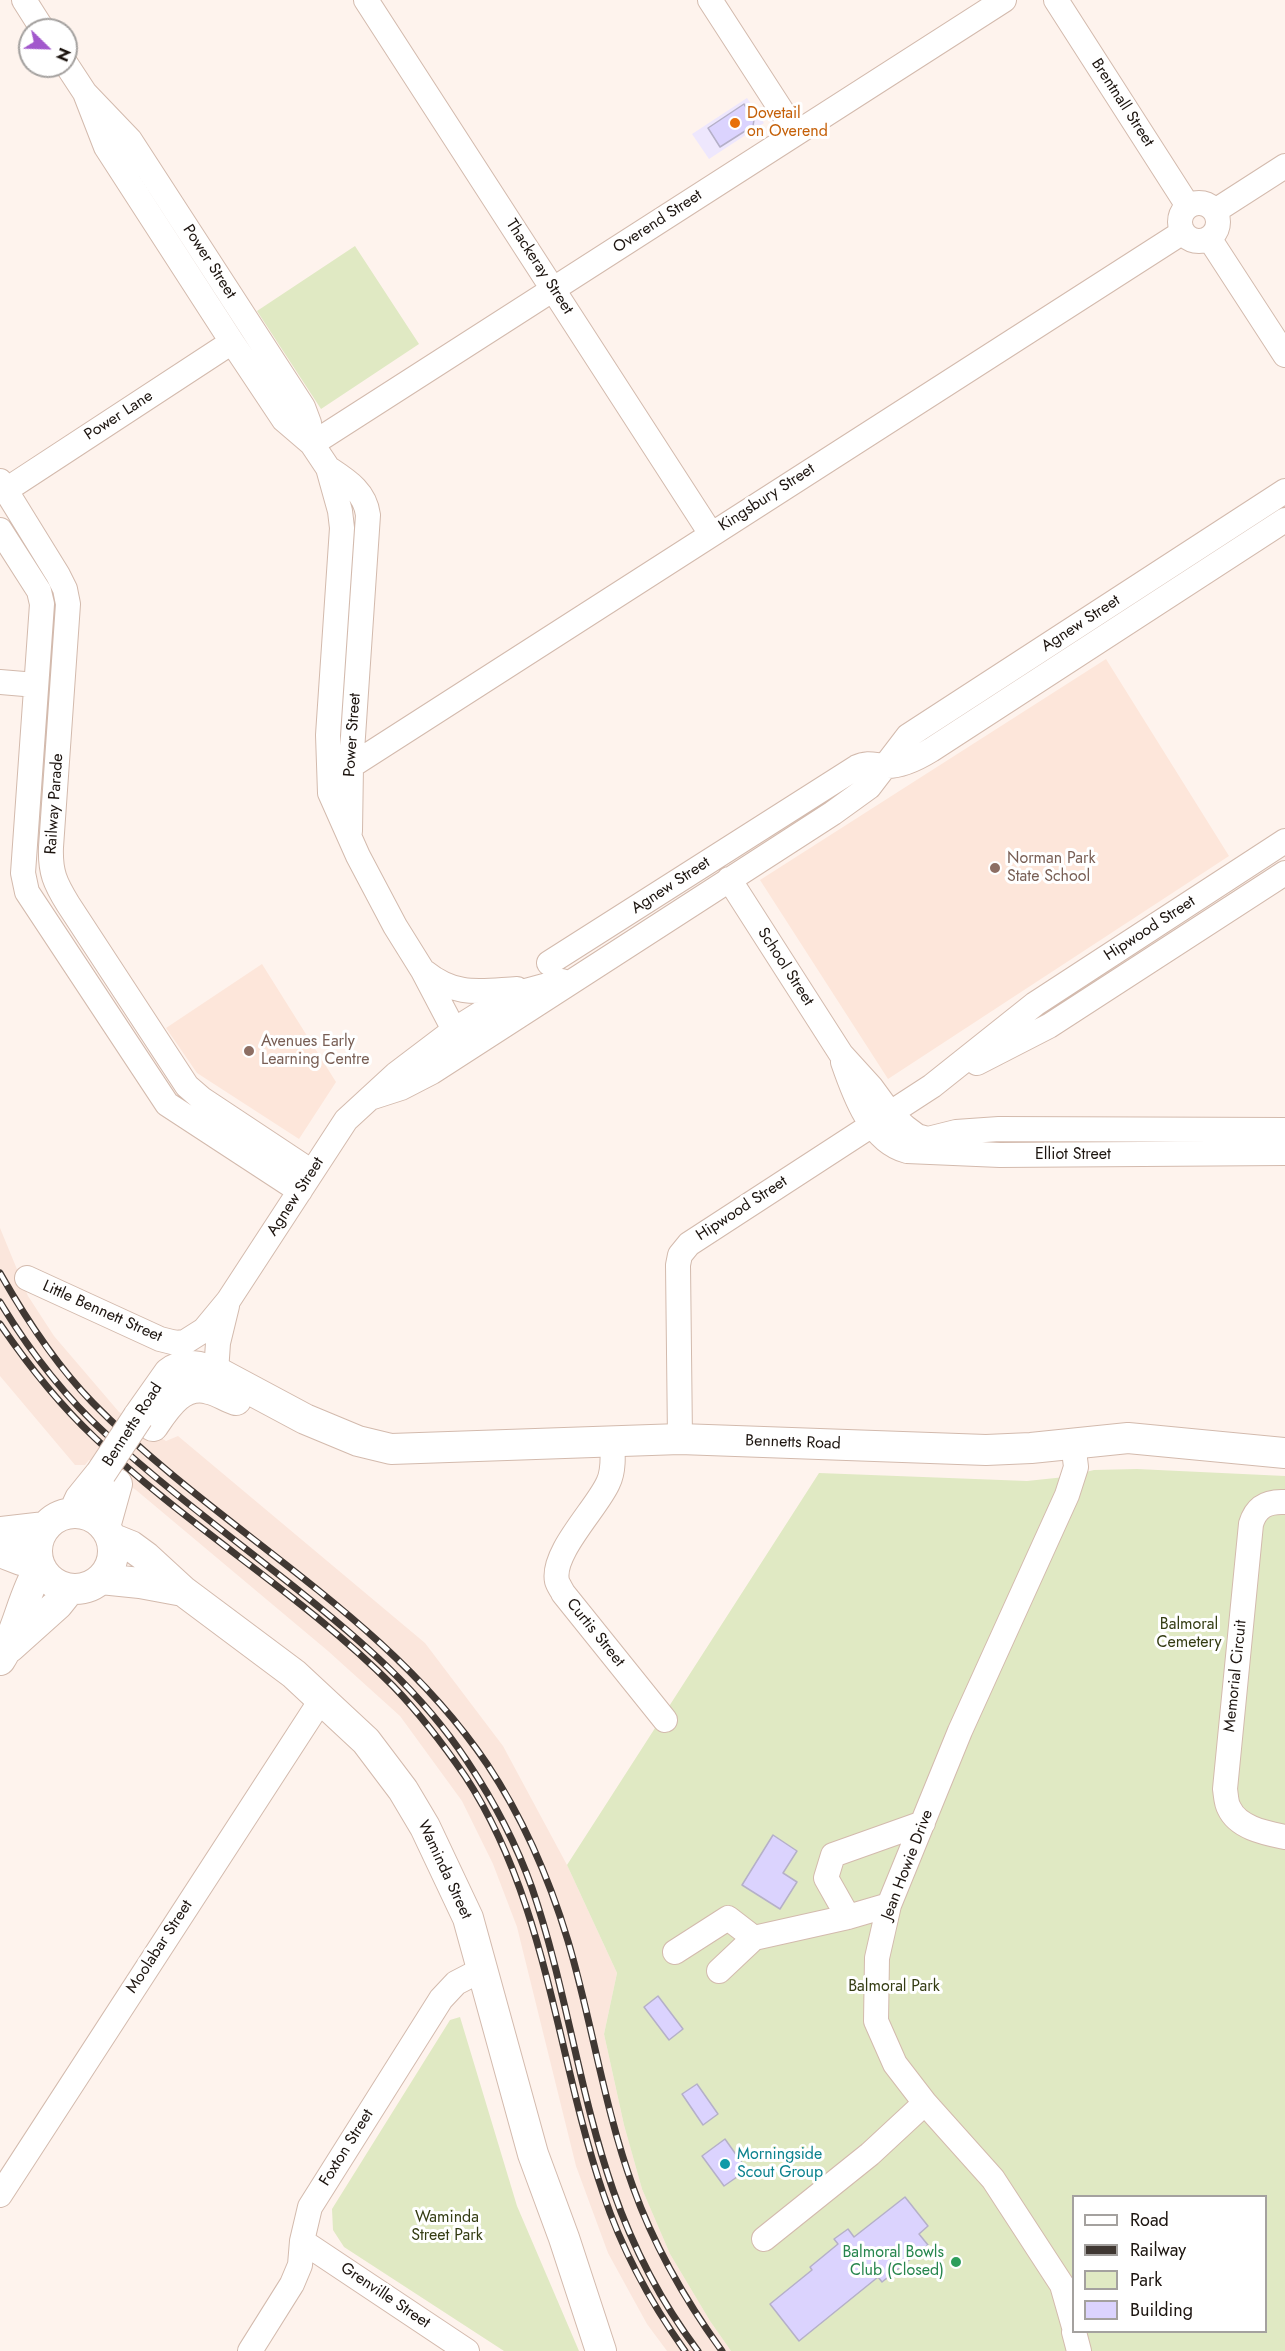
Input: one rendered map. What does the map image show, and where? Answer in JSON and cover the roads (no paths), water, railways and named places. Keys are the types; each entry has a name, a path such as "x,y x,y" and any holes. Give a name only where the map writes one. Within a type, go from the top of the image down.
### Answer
{"main road":[{"name":"Bennetts Road","path":"74,1512 80,1499 127,1464 163,1380 174,1369 197,1366 216,1372 305,1419 358,1441 391,1449 680,1439 986,1450 1128,1438 1285,1453"},
{"name":"Bennetts Road","path":"145,1422 184,1391 201,1387 249,1405 305,1419"},
{"name":"Bennetts Road","path":"108,1532 109,1479"},
{"path":"0,1532 45,1527 63,1515 74,1512 86,1514 97,1519 108,1532 112,1560 101,1579 92,1586 70,1589 53,1582 39,1565 0,1552"},
{"path":"4,1655 39,1565 37,1550 39,1538 45,1527"},
{"name":"Waminda Street","path":"108,1532 143,1555 183,1591 294,1674 366,1741 403,1790 425,1827 463,1908 483,1969 533,2154 564,2238 601,2351"},
{"name":"Waminda Street","path":"101,1579 183,1591"},
{"path":"4,1655 58,1604 70,1589"},
{"name":"Waminda Street","path":"564,2238 624,2351"}],"street":[{"path":"24,0 35,18"},
{"name":"Thackeray Street","path":"366,0 711,534"},
{"path":"710,0 796,133"},
{"name":"Overend Street","path":"312,444 1004,0"},
{"name":"Brentnall Street","path":"1056,0 1188,206"},
{"name":"Power Street","path":"75,78 85,93 130,140 277,367 305,412 312,444"},
{"name":"Power Street","path":"85,93 106,147 232,342 284,420 312,444 328,468 340,511 342,528 328,735 328,781 333,804 395,926 423,970 454,1030"},
{"path":"1215,211 1285,166"},
{"path":"1203,203 1215,211 1218,226 1209,238 1195,240 1183,232 1180,218 1188,206 1203,203"},
{"name":"Kingsbury Street","path":"351,766 1183,232"},
{"path":"1209,238 1285,355"},
{"name":"Power Lane","path":"3,486 232,342"},
{"name":"Power Street","path":"328,468 355,487 367,511 351,766 350,841"},
{"name":"Railway Parade","path":"3,486 58,575 65,589 68,604 51,847 51,868 54,879 187,1086 255,1148"},
{"name":"Agnew Street","path":"370,1098 401,1088 424,1076 533,1008 867,789 887,766 898,747 912,733 1285,491"},
{"name":"Agnew Street","path":"549,963 857,767 867,763 887,766 911,761 931,750 1285,520"},
{"name":"Railway Parade","path":"0,530 39,591 41,599 23,873 27,891 163,1099 174,1110 255,1148 306,1182"},
{"path":"0,682 36,685"},
{"name":"Hipwood Street","path":"932,1086 1035,1004 1285,841"},
{"name":"Hipwood Street","path":"680,1439 678,1261 682,1252 693,1241 932,1086 1049,1026 1285,873"},
{"name":"School Street","path":"729,879 841,1054 871,1087 881,1118"},
{"name":"Power Street","path":"423,970 442,985 457,990 536,988"},
{"name":"Agnew Street","path":"179,1343 201,1333 228,1300 348,1117 411,1061 454,1030 504,999 586,972"},
{"name":"Elliot Street","path":"881,1118 928,1139 956,1132 999,1129 1285,1130"},
{"name":"Elliot Street","path":"881,1118 887,1143 913,1152 1000,1155 1285,1153"},
{"name":"Little Bennett Street","path":"27,1278 160,1339 179,1343"},
{"name":"Agnew Street","path":"216,1372 218,1343 228,1300"},
{"name":"Curtis Street","path":"612,1442 613,1461 609,1482 564,1552 557,1567 557,1580 563,1593 665,1720"},
{"name":"Jean Howie Drive","path":"1072,2322 1062,2285 993,2180 925,2103 895,2064 876,2021 877,1958 889,1905 960,1731 1067,1495 1076,1467 1073,1442"},
{"name":"Memorial Circuit","path":"1285,1502 1275,1501 1261,1506 1251,1524 1225,1789 1228,1808 1239,1821 1264,1832 1285,1837"},
{"name":"Moolabar Street","path":"0,2195 321,1700"},
{"path":"848,1917 826,1878 833,1855 923,1823"},
{"path":"719,1971 754,1938 848,1917 889,1905"},
{"path":"675,1952 728,1918 754,1938"},
{"name":"Foxton Street","path":"250,2351 292,2284 300,2265 302,2241 310,2207 441,1999 456,1983 483,1969"},
{"path":"764,2240 870,2154 925,2103"},
{"name":"Grenville Street","path":"302,2241 467,2351"},
{"name":"Jean Howie Drive","path":"1075,2333 1079,2351"}],"railway":[{"path":"0,1273 42,1341 93,1403 193,1492 351,1617 400,1662 446,1711 487,1764 523,1827 544,1872 561,1918 614,2126 641,2209 672,2272 695,2312 722,2351"},
{"path":"0,1302 48,1372 91,1419 151,1474 364,1646 430,1711 467,1761 503,1822 532,1888 554,1963 601,2153 621,2212 660,2294 698,2351"},
{"path":"0,1324 44,1383 94,1437 167,1501 321,1621 358,1653 413,1707 465,1776 493,1824 515,1874 547,1979 587,2140 619,2235 660,2314 685,2351"}],"place":[{"name":"Dovetail on Overend","path":"735,123"},
{"name":"Norman Park State School","path":"995,868"},
{"name":"Avenues Early Learning Centre","path":"249,1051"},
{"name":"Morningside Scout Group","path":"725,2164"},
{"name":"Balmoral Bowls Club (Closed)","path":"956,2262"}],"park label":[{"name":"Balmoral Cemetery","path":"1189,1634"},
{"name":"Balmoral Park","path":"894,1987"},
{"name":"Waminda Street Park","path":"447,2227"}]}
